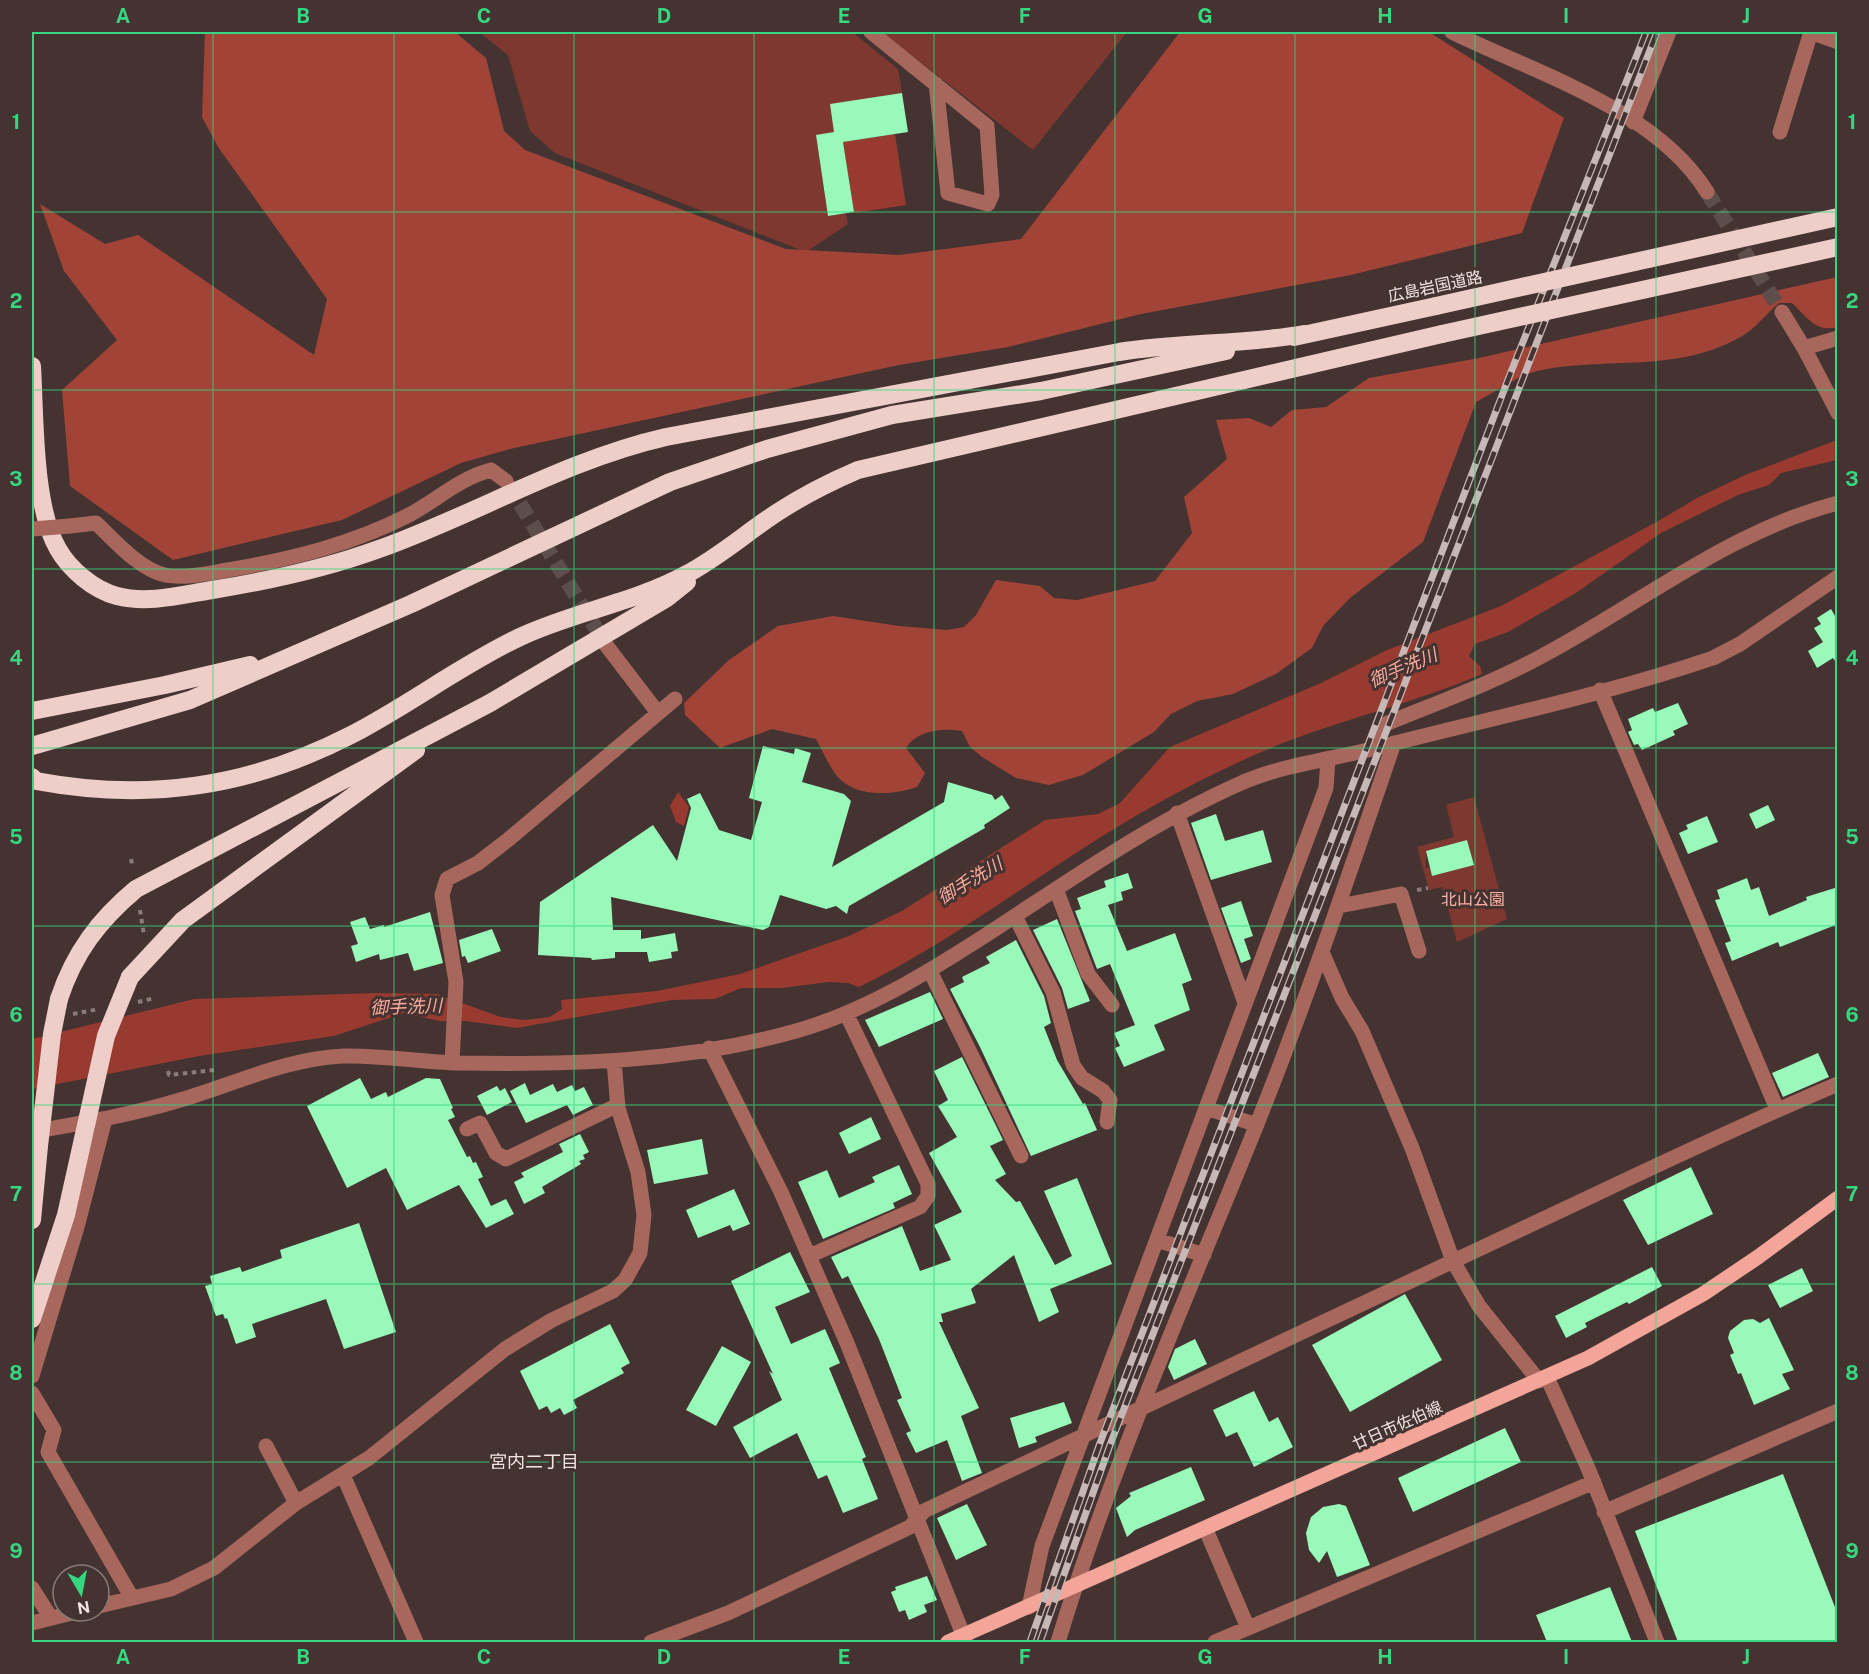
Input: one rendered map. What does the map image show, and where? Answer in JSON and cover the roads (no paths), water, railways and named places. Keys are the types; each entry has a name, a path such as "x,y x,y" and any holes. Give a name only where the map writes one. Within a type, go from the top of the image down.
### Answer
{"highway":[{"name":"広島岩国道路","path":"892,415 1041,391 1838,217"},
{"path":"32,777 36,781 80,789 121,792 180,789 237,780 297,759 351,735 518,638 548,624 661,586 707,562 806,494 858,470 1442,334 1731,272 1838,246"},
{"path":"32,366 42,500 50,535 70,566 92,583 116,596 155,598 286,576 379,549 615,450 666,437 1150,347 1251,342 1304,334"},
{"path":"817,409 892,415"},
{"path":"32,746 190,700 411,604 670,482 767,449 892,415"},
{"path":"32,1220 35,1139 52,1034 78,952 95,929 136,889 438,731 667,598 707,562"},
{"path":"39,709 165,685 263,662 325,640"},
{"path":"32,1319 66,1215 106,1036 130,977 153,950 191,914 398,765 438,731"}],"main road":[{"name":"廿日市佐伯線","path":"948,1642 965,1639 1029,1607 1543,1379 1637,1332 1703,1294 1838,1198"}],"street":[{"path":"872,32 936,84 987,126 992,195 987,204 948,193 936,84"},
{"path":"1452,32 1556,77 1633,122 1671,147 1687,164 1707,192"},
{"path":"1633,122 1669,32"},
{"path":"1780,132 1810,32 1838,42"},
{"path":"1782,312 1838,413"},
{"path":"1804,348 1838,338"},
{"path":"32,529 96,523 131,556 164,575 201,575 275,562 346,543 412,513 473,474 491,470 506,481"},
{"path":"1374,748 1383,725 1472,690 1542,657 1724,547 1807,511 1838,503"},
{"path":"35,1139 185,1099 263,1071 304,1061 344,1056 453,1056 550,1064 614,1061 710,1048 789,1033 846,1013 930,970 1177,813 1244,782 1700,663 1727,652 1838,577"},
{"path":"606,645 658,713"},
{"path":"1600,690 1777,1109"},
{"path":"453,1056 456,982 442,895 447,879 478,863 509,839 675,699"},
{"path":"1058,1642 1075,1588 1142,1410 1257,1125 1322,952 1395,743"},
{"path":"1029,1607 1042,1546 1326,788 1328,760"},
{"path":"1177,813 1245,1004"},
{"path":"1056,889 1088,974 1112,1005"},
{"path":"1339,906 1401,894 1419,951"},
{"path":"1015,916 1053,992 1073,1065 1082,1078 1103,1091 1110,1100 1107,1122"},
{"path":"1322,952 1342,998 1362,1031 1408,1138 1453,1261 1479,1306 1543,1379 1594,1482 1657,1642"},
{"path":"930,970 1021,1156"},
{"path":"810,1256 920,1207 928,1196 928,1184 846,1013"},
{"path":"710,1048 810,1256 965,1639"},
{"path":"111,1603 180,1586 214,1568 296,1503 369,1458 505,1349 552,1320 614,1290 630,1274 640,1253 643,1200 638,1172 618,1105 614,1061"},
{"path":"651,1642 728,1613 910,1527 924,1511 1777,1109 1838,1084"},
{"path":"467,1129 480,1123 496,1153 506,1159 618,1105"},
{"path":"1206,1108 1257,1125"},
{"path":"32,1376 105,1119"},
{"path":"1156,1240 1204,1255"},
{"path":"32,1393 54,1430 48,1452 132,1598"},
{"path":"1604,1512 1838,1412"},
{"path":"266,1446 296,1503"},
{"path":"343,1475 416,1642"},
{"path":"1215,1642 1594,1482"},
{"path":"1206,1530 1248,1628"},
{"path":"32,1588 51,1618 32,1623"}],"water":[{"path":"895,134 906,205 854,213 843,142"},
{"name":"御手洗川","path":"1834,441 1837,442 1837,460 1781,473 1769,485 1738,495 1661,533 1576,593 1508,632 1475,644 1469,656 1480,666 1482,674 1288,741 1202,780 1116,828 935,945 859,987 848,983 829,982 782,988 741,988 715,999 672,1000 517,1028 465,1021 439,1021 404,1013 334,1036 199,1056 32,1089 32,1039 194,999 375,993 437,994 501,1017 525,1020 550,1017 562,1009 561,1000 657,991 740,974 849,936 902,911 1045,820 1098,814 1120,803 1170,747 1321,683 1387,650 1501,606 1697,498 1745,475"},
{"path":"678,792 689,807 684,826 676,822 670,806"}],"tunnel":[{"path":"1707,192 1782,312"},
{"path":"508,484 606,645"}],"railway":[{"path":"1030,1642 1100,1443 1511,372 1646,32"},
{"path":"1040,1642 1110,1445 1657,32"}],"district":[{"name":"宮内二丁目","path":"534,1462"}],"park label":[{"name":"北山公園","path":"1473,899"}]}
